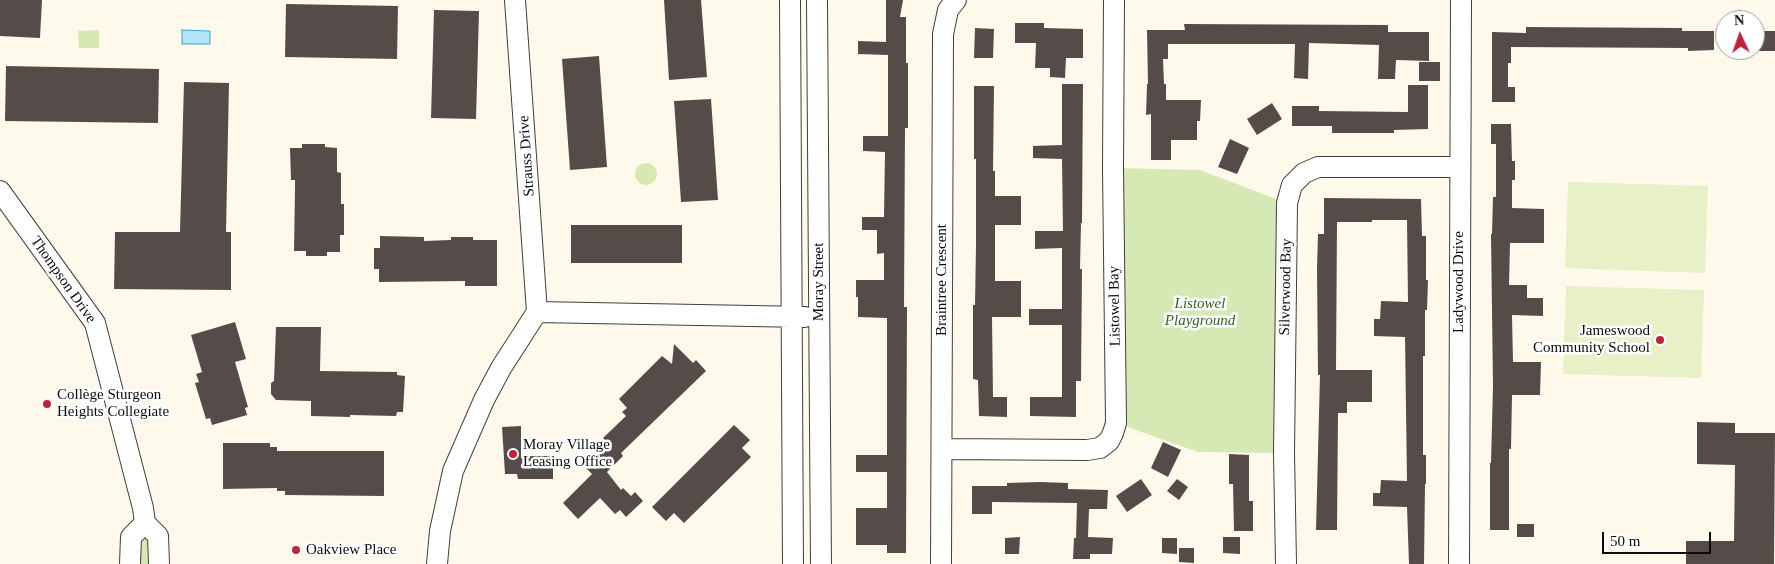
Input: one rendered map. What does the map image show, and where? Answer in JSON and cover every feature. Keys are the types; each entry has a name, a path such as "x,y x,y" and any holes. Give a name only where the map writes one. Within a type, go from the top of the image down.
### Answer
{"street":[{"name":"Strauss Drive","path":"515,0 537,312"},
{"name":"Moray Street","path":"790,0 792,564"},
{"name":"Moray Street","path":"816,0 820,564"},
{"name":"Braintree Crescent","path":"941,564 943,34 948,10 956,0"},
{"name":"Listowel Bay","path":"942,449 1087,450 1100,448 1109,441 1113,433 1116,423 1113,168 1114,0"},
{"name":"Ladywood Drive","path":"1459,564 1461,0"},
{"name":"Silverwood Bay","path":"1286,564 1284,453 1287,203 1292,185 1304,173 1318,167 1460,168"},
{"name":"Thompson Drive","path":"0,191 95,323 143,508 145,523 158,536 159,564"},
{"path":"437,564 440,531 453,471 484,400 501,368 537,312 819,317"},
{"path":"130,564 131,537 145,523"}],"green space":[{"path":"99,30 99,48 79,48 78,31"},
{"path":"646,163 654,166 657,174 654,182 646,185 638,182 635,174 638,166"},
{"name":"Listowel Playground","path":"1113,168 1200,170 1287,203 1284,453 1198,452 1116,423"},
{"path":"1568,182 1708,186 1705,273 1565,268"},
{"path":"1566,286 1704,290 1701,378 1563,374"},
{"path":"145,523 159,564 131,564"}],"water":[{"path":"182,30 210,31 210,44 182,44"}],"building":[{"path":"0,0 42,0 40,38 0,36"},
{"path":"664,0 701,0 707,77 669,80"},
{"path":"886,0 903,0 900,17 906,17 906,63 908,63 908,128 905,128 904,307 907,307 906,553 887,553 887,545 856,545 856,508 887,508 887,472 856,472 856,455 887,455 887,318 858,317 858,297 856,297 856,280 884,280 884,253 877,254 877,230 862,230 862,217 884,217 885,152 863,151 863,136 888,136 888,55 858,54 858,41 886,42"},
{"path":"286,4 398,6 397,59 285,57"},
{"path":"434,10 479,11 476,119 431,118"},
{"path":"1015,23 1044,23 1044,28 1083,29 1083,58 1066,58 1065,78 1050,77 1050,68 1035,68 1036,43 1015,43"},
{"path":"1184,24 1388,25 1388,32 1429,32 1429,61 1396,60 1395,79 1378,79 1379,45 1309,43 1308,79 1294,78 1295,44 1168,44 1168,59 1163,59 1166,100 1201,100 1200,121 1197,121 1197,140 1171,140 1171,160 1151,160 1151,114 1146,115 1148,84 1147,30 1185,30"},
{"path":"1526,27 1682,28 1682,31 1714,31 1714,50 1688,51 1688,48 1511,47 1511,63 1508,63 1508,87 1515,87 1515,102 1492,102 1492,32 1526,33"},
{"path":"975,28 994,29 993,58 974,58"},
{"path":"1765,31 1775,31 1775,51 1765,51"},
{"path":"599,56 607,167 570,170 562,59"},
{"path":"1419,62 1440,62 1440,81 1419,81"},
{"path":"6,66 159,69 158,123 5,121"},
{"path":"184,82 229,83 226,232 231,232 231,290 114,289 115,232 180,232"},
{"path":"1062,84 1083,84 1080,269 1082,269 1081,381 1076,381 1076,417 1030,416 1030,397 1062,397 1062,325 1029,325 1029,309 1062,309 1062,248 1035,249 1035,231 1063,231 1062,159 1033,158 1033,146 1062,145"},
{"path":"1408,85 1428,85 1428,129 1394,130 1394,133 1332,133 1332,126 1292,126 1292,106 1319,106 1319,111 1408,112"},
{"path":"974,86 994,86 993,171 995,171 995,196 1021,196 1021,225 995,225 995,281 1021,281 1021,317 992,317 993,397 1007,397 1007,417 979,416 978,380 973,379 973,305 975,305 976,246"},
{"path":"711,99 718,200 681,202 674,101"},
{"path":"1272,103 1282,119 1257,135 1247,119"},
{"path":"1491,124 1511,124 1512,161 1515,161 1515,180 1512,180 1512,208 1544,209 1544,243 1510,243 1509,285 1527,285 1527,298 1543,298 1543,316 1512,315 1513,362 1541,362 1540,395 1512,395 1511,449 1509,449 1509,530 1490,530 1493,386 1491,234 1493,197 1496,197 1496,144 1491,144"},
{"path":"1230,139 1249,148 1237,174 1218,167"},
{"path":"302,144 325,144 325,147 337,148 337,172 341,173 341,204 344,204 344,235 340,235 340,252 327,252 327,256 306,256 306,251 294,251 295,180 291,180 290,148 302,148"},
{"path":"1324,198 1421,199 1422,236 1426,236 1426,280 1428,280 1427,310 1425,310 1425,356 1423,356 1423,455 1426,455 1424,564 1409,564 1407,507 1373,506 1373,493 1380,493 1381,480 1407,481 1405,337 1374,336 1374,319 1380,319 1381,301 1408,302 1407,220 1337,222 1336,370 1372,370 1372,402 1347,402 1347,413 1338,413 1337,530 1316,530 1320,375 1318,375 1317,269 1318,234 1324,234"},
{"path":"571,225 682,225 682,263 571,263"},
{"path":"380,236 424,237 424,241 451,240 451,237 473,237 473,240 497,240 497,286 465,286 465,281 379,282 379,269 374,269 374,248 380,248"},
{"path":"235,322 246,359 235,362 248,407 245,408 247,415 212,425 210,418 206,419 195,383 199,382 196,374 202,372 191,335"},
{"path":"276,327 321,327 320,371 397,372 397,375 405,376 403,412 397,412 396,416 311,416 311,401 276,400 271,394 271,383 274,381"},
{"path":"674,344 693,363 696,360 706,371 621,453 623,456 607,472 621,490 623,488 631,496 635,492 643,501 626,517 620,510 615,514 600,498 578,519 563,503 592,474 585,467 593,459 591,456 606,441 603,438 626,416 622,412 627,408 619,399 662,356 672,364"},
{"path":"1697,422 1735,423 1735,433 1775,433 1774,564 1686,564 1686,541 1734,541 1735,465 1697,464"},
{"path":"734,425 750,440 742,448 751,457 684,523 674,513 666,521 652,507"},
{"name":"Moray Village Leasing Office","path":"521,426 521,456 553,456 553,479 518,479 517,474 505,474 502,427"},
{"path":"1163,442 1181,450 1168,477 1151,468"},
{"path":"223,443 270,443 270,447 277,447 277,451 384,451 384,496 285,495 285,491 277,491 277,488 223,489"},
{"path":"1229,454 1249,455 1249,501 1253,501 1253,531 1234,531 1233,484 1229,484"},
{"path":"1141,479 1152,495 1127,512 1116,496"},
{"path":"1177,479 1188,487 1179,500 1167,491"},
{"path":"1007,483 1068,483 1068,489 1108,490 1107,509 1089,509 1088,537 1113,538 1112,554 1090,554 1090,559 1073,559 1077,503 992,502 992,514 972,514 972,486 1007,486"},
{"path":"1517,524 1534,524 1534,537 1517,537"},
{"path":"1020,537 1019,554 1005,554 1005,538"},
{"path":"1223,537 1240,537 1240,554 1223,553"},
{"path":"1162,538 1177,538 1177,554 1162,553"},
{"path":"1179,548 1194,548 1194,563 1179,562"}],"place":[{"name":"Jameswood Community School","path":"1660,340"},
{"name":"Collège Sturgeon Heights Collegiate","path":"47,404"},
{"name":"Moray Village Leasing Office","path":"513,454"},
{"name":"Oakview Place","path":"296,550"}]}
